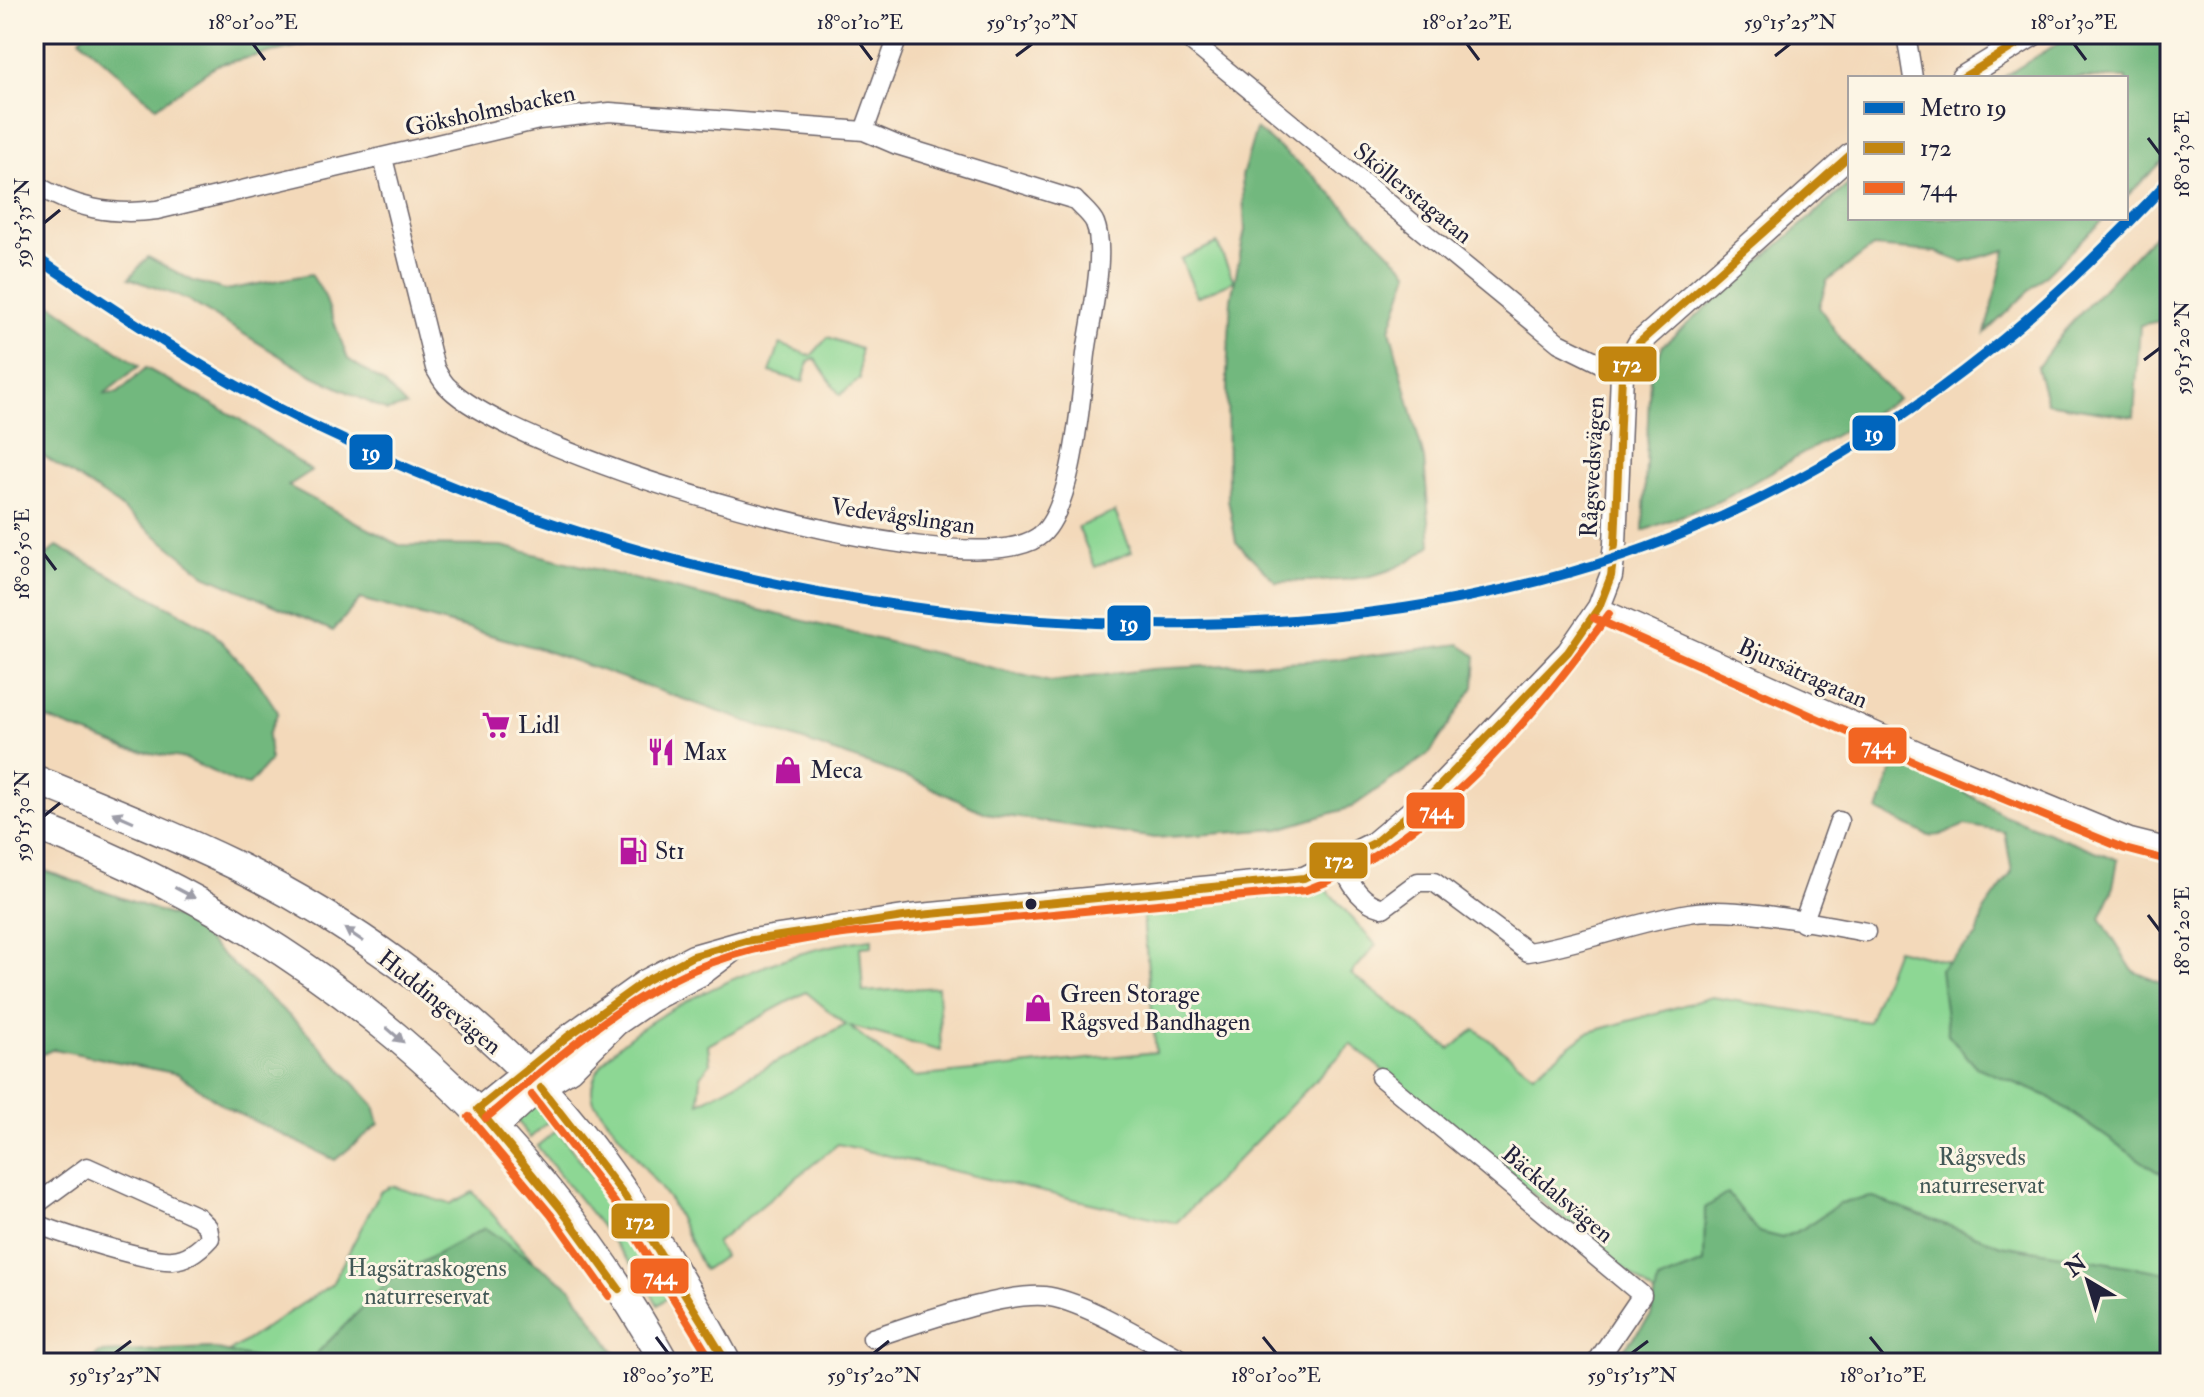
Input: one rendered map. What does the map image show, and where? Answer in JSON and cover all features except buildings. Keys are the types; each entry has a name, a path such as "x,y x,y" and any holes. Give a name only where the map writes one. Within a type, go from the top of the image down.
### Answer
{"main road":[{"name":"Huddingevägen","path":"34,779 238,867 288,894 396,963 532,1080 625,1196 727,1363"},
{"path":"34,827 64,836 141,870 214,909 352,998 487,1119 600,1262 665,1363"}],"street":[{"path":"864,131 899,34"},
{"name":"Sköllerstagatan","path":"1182,34 1559,343 1587,360 1622,374"},
{"path":"1906,34 1913,76"},
{"path":"1965,76 2034,34"},
{"name":"Göksholmsbacken","path":"34,184 81,207 107,213 137,213 216,198 539,120 597,112 864,131"},
{"name":"Vedevågslingan","path":"383,158 435,368 450,390 461,398 516,427 621,472 725,506 835,532 985,552 1012,550 1041,536 1061,504 1084,376 1099,245 1095,221 1075,200 897,145 864,131"},
{"name":"Rågsvedsvägen","path":"487,1119 645,981 693,956 746,941 910,916 1304,878 1340,863 1374,843 1430,796 1568,652 1599,607 1611,576 1615,544 1622,374 1639,343 1655,325 1848,157"},
{"name":"Bjursätragatan","path":"1599,607 1926,754 2130,838 2170,848"},
{"path":"1803,923 1839,821"},
{"path":"1340,863 1359,896 1372,905 1383,908 1418,882 1434,882 1528,952 1692,912 1728,912 1866,932"},
{"name":"Bäckdalsvägen","path":"1380,1077 1642,1295 1596,1363"},
{"path":"34,1206 87,1167 198,1217 208,1227 210,1238 201,1248 169,1261 66,1236 34,1223"},
{"path":"872,1338 992,1304 1045,1296 1104,1318 1189,1363"}],"green space":[{"path":"84,34 351,34 217,65 156,107 80,39"},
{"path":"2073,34 2170,34 2170,154 2128,195 2128,76 2005,76"},
{"path":"1256,129 1314,176 1409,272 1390,329 1424,459 1431,545 1413,559 1377,574 1339,580 1276,582 1236,542 1228,499 1227,375 1231,299 1245,230 1242,176"},
{"path":"1848,185 1848,220 2103,220 1985,333 2006,250 1962,262 1936,252 1873,247 1827,281 1819,307 1846,346 1898,399 1724,499 1643,531 1650,376 1663,345"},
{"path":"2170,217 2170,319 2140,325 2134,417 2047,403 2037,368 2064,331"},
{"path":"1217,243 1234,281 1197,297 1181,259"},
{"path":"148,257 193,281 226,290 311,274 324,295 348,359 384,383 406,406 387,411 308,373 186,299 129,278"},
{"path":"34,292 139,366 104,394 118,393 146,368 238,418 311,471 288,486 399,545 502,546 1050,682 1151,669 1342,659 1460,644 1476,656 1474,687 1430,753 1352,807 1279,829 1155,838 985,813 915,780 537,648 360,599 333,631 205,575 110,499 34,450"},
{"path":"828,337 860,349 860,379 840,395 815,359 808,362 803,382 770,372 780,344 811,356"},
{"path":"1115,512 1132,552 1095,567 1078,527"},
{"path":"57,546 210,629 257,680 278,712 268,735 270,761 249,785 234,782 186,759 127,749 34,714 34,566"},
{"path":"1896,759 1940,778 2004,815 2118,860 2112,892 2100,918 2133,971 2170,987 2170,1176 2156,1171 2047,1096 1976,1067 1948,1034 1940,969 1977,936 1984,911 2012,872 2005,832 1965,825 1929,836 1878,811"},
{"path":"34,867 184,920 306,1031 374,1105 379,1124 335,1160 227,1108 178,1074 54,1049 34,1058"},
{"name":"Rågsveds naturreservat","path":"1319,881 1376,945 1351,974 1450,1049 1475,1029 1533,1074 1587,1033 1712,997 1868,1022 1896,949 2170,1014 2170,1363 1997,1363 1709,1339 1351,1044 1176,1223 838,1144 716,1243 724,1256 704,1270 671,1202 594,1102 594,1078 610,1055 637,1032 671,1010 776,962 826,947 872,939 872,946 860,947 863,992 938,987 941,1051 849,1026 914,1077 1156,1052 1142,907","holes":["806,992 846,1025 699,1103 701,1076 710,1063 708,1045"]},
{"path":"535,1102 549,1121 530,1138 517,1120"},
{"path":"557,1130 616,1207 673,1293 658,1305 640,1275 537,1146"},
{"name":"Hagsätraskogens naturreservat","path":"392,1186 450,1204 473,1192 602,1340 573,1363 212,1363 332,1284 380,1192"},
{"path":"1728,1193 1758,1232 1782,1238 1802,1229 1840,1203 1871,1197 2001,1245 2170,1273 2170,1363 1612,1363 1651,1316 1658,1281 1704,1263 1705,1208"},
{"name":"Hagsätraskogens naturreservat","path":"485,1228 571,1288 622,1363 307,1363 391,1279"},
{"path":"209,1348 276,1363 86,1363 100,1353"}],"metro line":[{"name":"19","path":"34,256 137,325 279,409 420,474 526,514 634,549 744,577 855,598 967,614 1080,622 1262,622 1397,609 1529,584 1594,566 1721,517 1848,450 1963,371 2070,280 2170,179"}],"transit line":[{"name":"172","path":"1965,76 2034,34"},
{"name":"172","path":"478,1109 567,1037 645,981 693,956 746,941 910,916 1304,878 1374,843 1430,796 1568,652 1599,607 1611,576 1615,544 1622,374 1639,343 1848,157"},
{"name":"744","path":"486,1118 559,1056 636,1000 693,970 725,958 791,942 859,932 1306,890 1351,870 1436,811 1475,774 1513,735 1609,614"},
{"name":"744","path":"1594,618 1921,765 2125,849 2167,860"},
{"name":"172","path":"541,1088 625,1196 727,1363"},
{"name":"744","path":"532,1095 615,1203 713,1363"},
{"name":"172","path":"478,1109 560,1208 619,1289"},
{"name":"744","path":"469,1117 551,1215 609,1296"}],"place":[{"name":"Lidl","path":"496,725"},
{"name":"Max","path":"661,752"},
{"name":"Meca","path":"788,770"},
{"name":"St1","path":"633,851"},
{"name":"Green Storage Rågsved Bandhagen","path":"1038,1008"}]}
